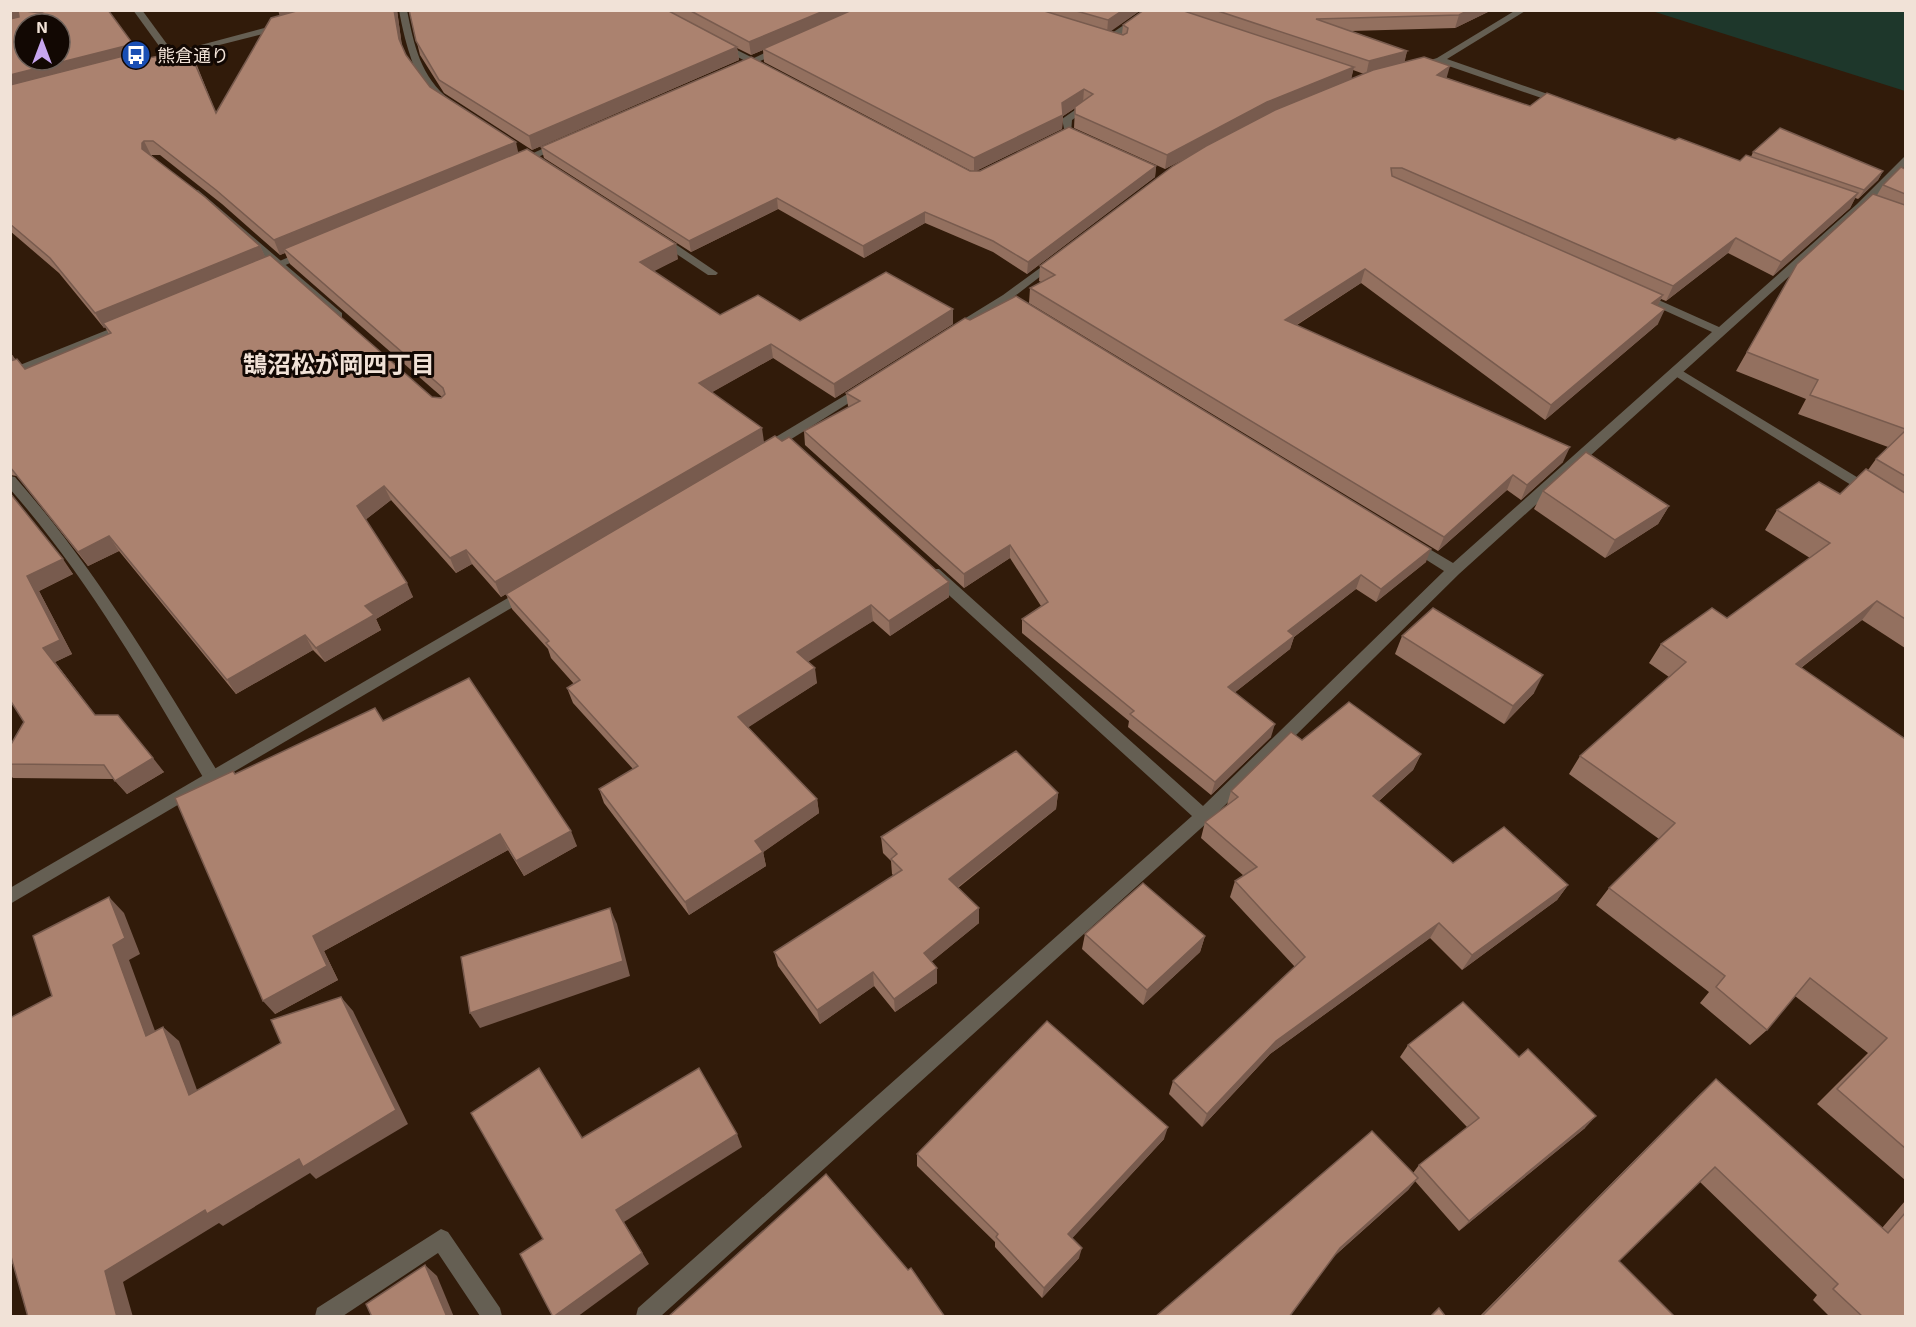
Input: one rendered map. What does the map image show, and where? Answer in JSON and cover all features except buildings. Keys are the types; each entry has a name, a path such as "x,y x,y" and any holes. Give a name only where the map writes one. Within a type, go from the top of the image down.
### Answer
{"street":[{"path":"137,10 170,55"},
{"path":"403,10 410,52 417,67 439,97 457,109"},
{"path":"1110,39 1154,10 1165,14"},
{"path":"1408,69 1440,60 1522,10"},
{"path":"159,58 297,22"},
{"path":"1098,36 1121,43"},
{"path":"712,41 774,72"},
{"path":"731,70 794,42"},
{"path":"1440,60 1573,106"},
{"path":"1057,136 1072,133 1067,119 1085,107"},
{"path":"502,170 572,140"},
{"path":"646,1317 1203,816 1454,570 1860,206 1905,158"},
{"path":"191,187 281,263 347,323"},
{"path":"653,234 712,273"},
{"path":"249,276 313,249"},
{"path":"941,339 1012,300 1063,254"},
{"path":"1632,292 1719,331"},
{"path":"10,374 140,321"},
{"path":"1676,371 1905,514"},
{"path":"755,456 790,442 874,382"},
{"path":"10,480 36,508 109,609 213,779"},
{"path":"1403,539 1454,570"},
{"path":"928,566 1203,816"},
{"path":"10,897 540,584"},
{"path":"325,1317 441,1239 492,1317"}],"green space":[{"path":"1652,11 1905,11 1905,91"}],"place":[{"name":"熊倉通り","path":"136,55"}],"district":[{"name":"鵠沼松が岡四丁目","path":"339,363"}]}
